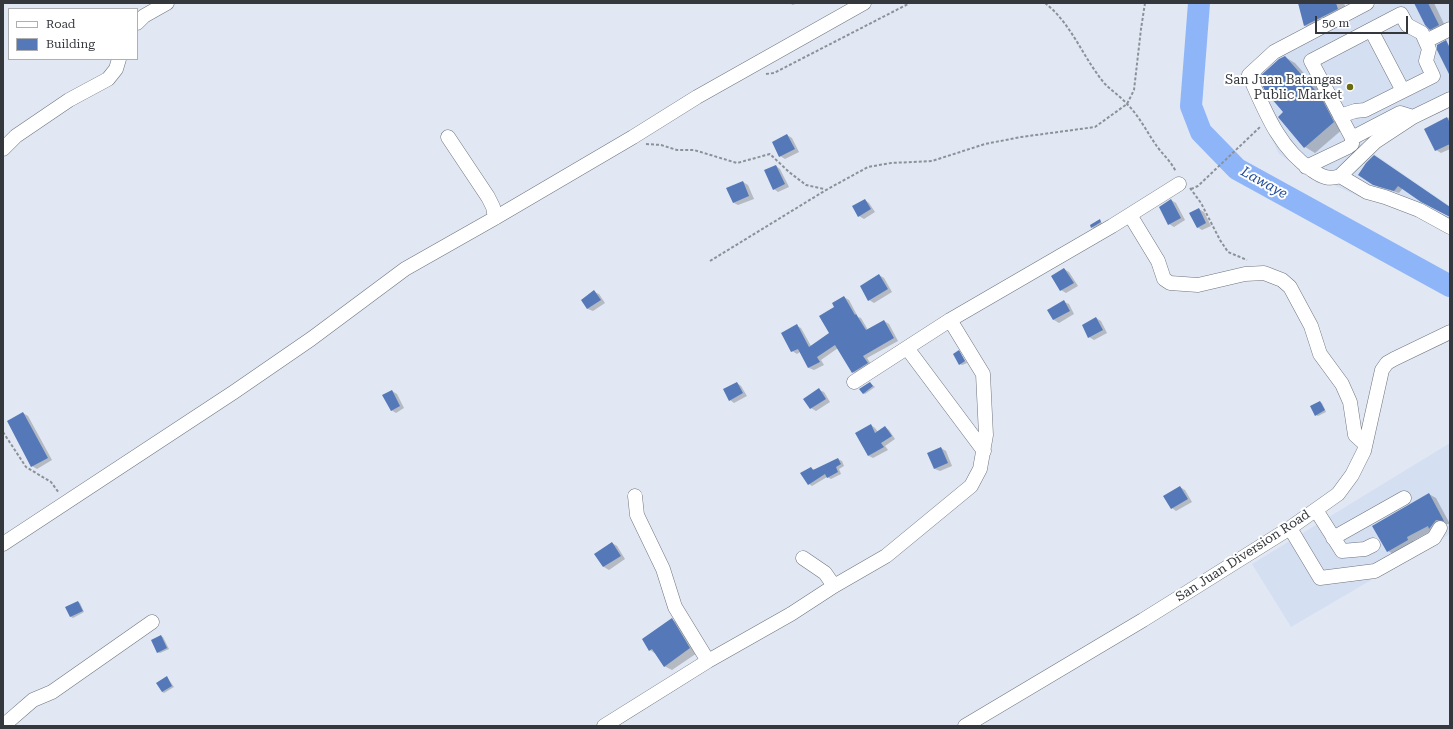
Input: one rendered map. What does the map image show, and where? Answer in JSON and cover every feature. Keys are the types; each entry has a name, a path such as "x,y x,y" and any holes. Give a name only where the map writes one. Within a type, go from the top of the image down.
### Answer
{"street":[{"path":"138,22 144,16 167,3"},
{"path":"3,544 234,392 312,338 405,269 633,137 697,97 864,3"},
{"path":"1367,3 1274,52 1249,74 1269,119 1287,148 1306,167 1317,174 1335,178 1367,192 1419,210 1450,227"},
{"path":"1306,167 1352,144 1352,138 1340,116 1310,61 1402,14 1408,25 1422,33 1429,49 1426,61 1433,76 1365,110 1355,111 1340,116"},
{"path":"1426,41 1450,29"},
{"path":"1371,30 1403,91"},
{"path":"3,149 16,136 57,108 108,79 116,69 119,60"},
{"path":"1335,178 1375,142 1413,117 1450,99"},
{"path":"1352,138 1400,113 1413,117"},
{"path":"448,137 488,197 493,207 495,218"},
{"path":"854,382 950,320 1130,215 1180,184"},
{"path":"1130,215 1158,261 1164,279 1170,283 1198,285 1245,274 1264,273 1282,280 1290,287 1311,326 1320,354 1342,384 1350,402 1355,435 1366,444"},
{"path":"604,726 708,661 791,614 834,586 886,556 971,486 980,469 986,434 983,374 950,320"},
{"name":"San Juan Diversion Road","path":"965,726 1144,620 1290,528 1338,494 1352,475 1364,452 1382,370 1387,363 1394,358 1450,332"},
{"path":"907,348 984,451"},
{"path":"635,496 637,515 663,569 675,607 708,661"},
{"path":"1334,538 1404,498"},
{"path":"1316,510 1342,551 1365,549 1373,545"},
{"path":"1290,528 1320,578 1375,571 1434,538 1440,528"},
{"path":"803,558 825,573 834,586"},
{"path":"3,726 33,700 52,692 152,622"}],"path":[{"path":"763,75 774,73 910,3"},
{"path":"1045,3 1054,11 1074,36 1088,60 1106,84 1133,110 1157,146 1172,164 1180,184"},
{"path":"710,261 826,190 868,167 891,163 932,161 985,144 1021,137 1095,127 1127,104 1134,90 1145,3"},
{"path":"1252,262 1228,252 1220,240 1202,203 1191,189 1198,186 1266,122"},
{"path":"633,137 648,145 661,145 676,150 694,150 737,163 770,154 789,172 806,185 826,190"},
{"path":"3,432 26,467 51,482 66,503"}],"shaded area":[{"name":"San Juan Batangas Public Market","path":"1380,3 1450,3 1450,92 1409,112 1361,140 1363,146 1450,206 1450,233 1382,200 1358,196 1307,173 1279,154 1266,127 1248,82 1284,52"},
{"path":"1450,443 1450,534 1291,627 1252,564"}],"building":[{"path":"1298,3 1336,3 1338,9 1304,26"},
{"path":"1414,3 1428,3 1439,25 1430,30 1425,25"},
{"path":"1446,40 1450,48 1450,76 1437,50 1437,45"},
{"path":"1285,56 1321,97 1334,122 1304,148 1278,117 1283,112 1265,91 1259,77 1279,59"},
{"path":"1447,117 1450,123 1450,144 1435,151 1424,129"},
{"path":"787,134 795,149 779,157 772,142"},
{"path":"1374,155 1450,207 1450,217 1421,202 1398,186 1394,191 1373,185 1358,175 1366,163"},
{"path":"776,165 785,184 773,190 764,170"},
{"path":"743,181 749,196 733,203 726,188"},
{"path":"865,199 871,209 858,217 852,206"},
{"path":"1171,199 1181,218 1168,225 1159,207"},
{"path":"1199,208 1206,223 1197,228 1189,213"},
{"path":"1100,219 1101,222 1091,228 1090,225"},
{"path":"1064,268 1074,283 1060,291 1051,276"},
{"path":"879,274 888,289 868,301 860,286"},
{"path":"594,290 601,300 587,309 581,300"},
{"path":"844,296 866,330 884,320 894,338 863,356 868,363 852,373 835,345 817,357 820,362 808,368 798,349 791,352 781,333 797,324 809,347 829,333 819,316 834,307 832,303"},
{"path":"1064,300 1070,311 1053,320 1047,310"},
{"path":"1096,317 1103,330 1088,338 1082,325"},
{"path":"959,350 965,361 959,365 953,354"},
{"path":"737,382 743,393 729,401 723,389"},
{"path":"870,382 873,386 863,394 859,389"},
{"path":"819,388 826,399 810,409 803,399"},
{"path":"392,390 400,406 391,411 382,395"},
{"path":"1320,401 1325,410 1315,416 1310,406"},
{"path":"23,412 48,458 31,467 7,421"},
{"path":"871,424 875,433 885,426 892,436 881,443 884,447 868,456 855,433"},
{"path":"941,447 948,463 934,469 927,453"},
{"path":"838,458 841,464 836,467 838,472 827,478 825,474 808,485 800,473 811,467 813,470"},
{"path":"1180,486 1188,499 1171,509 1163,496"},
{"path":"1429,493 1444,521 1436,520 1429,529 1428,526 1407,537 1408,540 1387,552 1372,526"},
{"path":"612,542 621,556 603,567 594,554"},
{"path":"78,601 83,611 70,617 65,607"},
{"path":"672,618 690,648 664,667 652,649 649,651 642,639"},
{"path":"161,635 167,648 157,653 151,640"},
{"path":"167,676 172,686 162,692 156,683"}],"waterway":[{"name":"Lawaye","path":"1199,3 1191,106 1201,132 1237,169 1450,286"}],"place":[{"name":"San Juan Batangas Public Market","path":"1350,87"}]}
